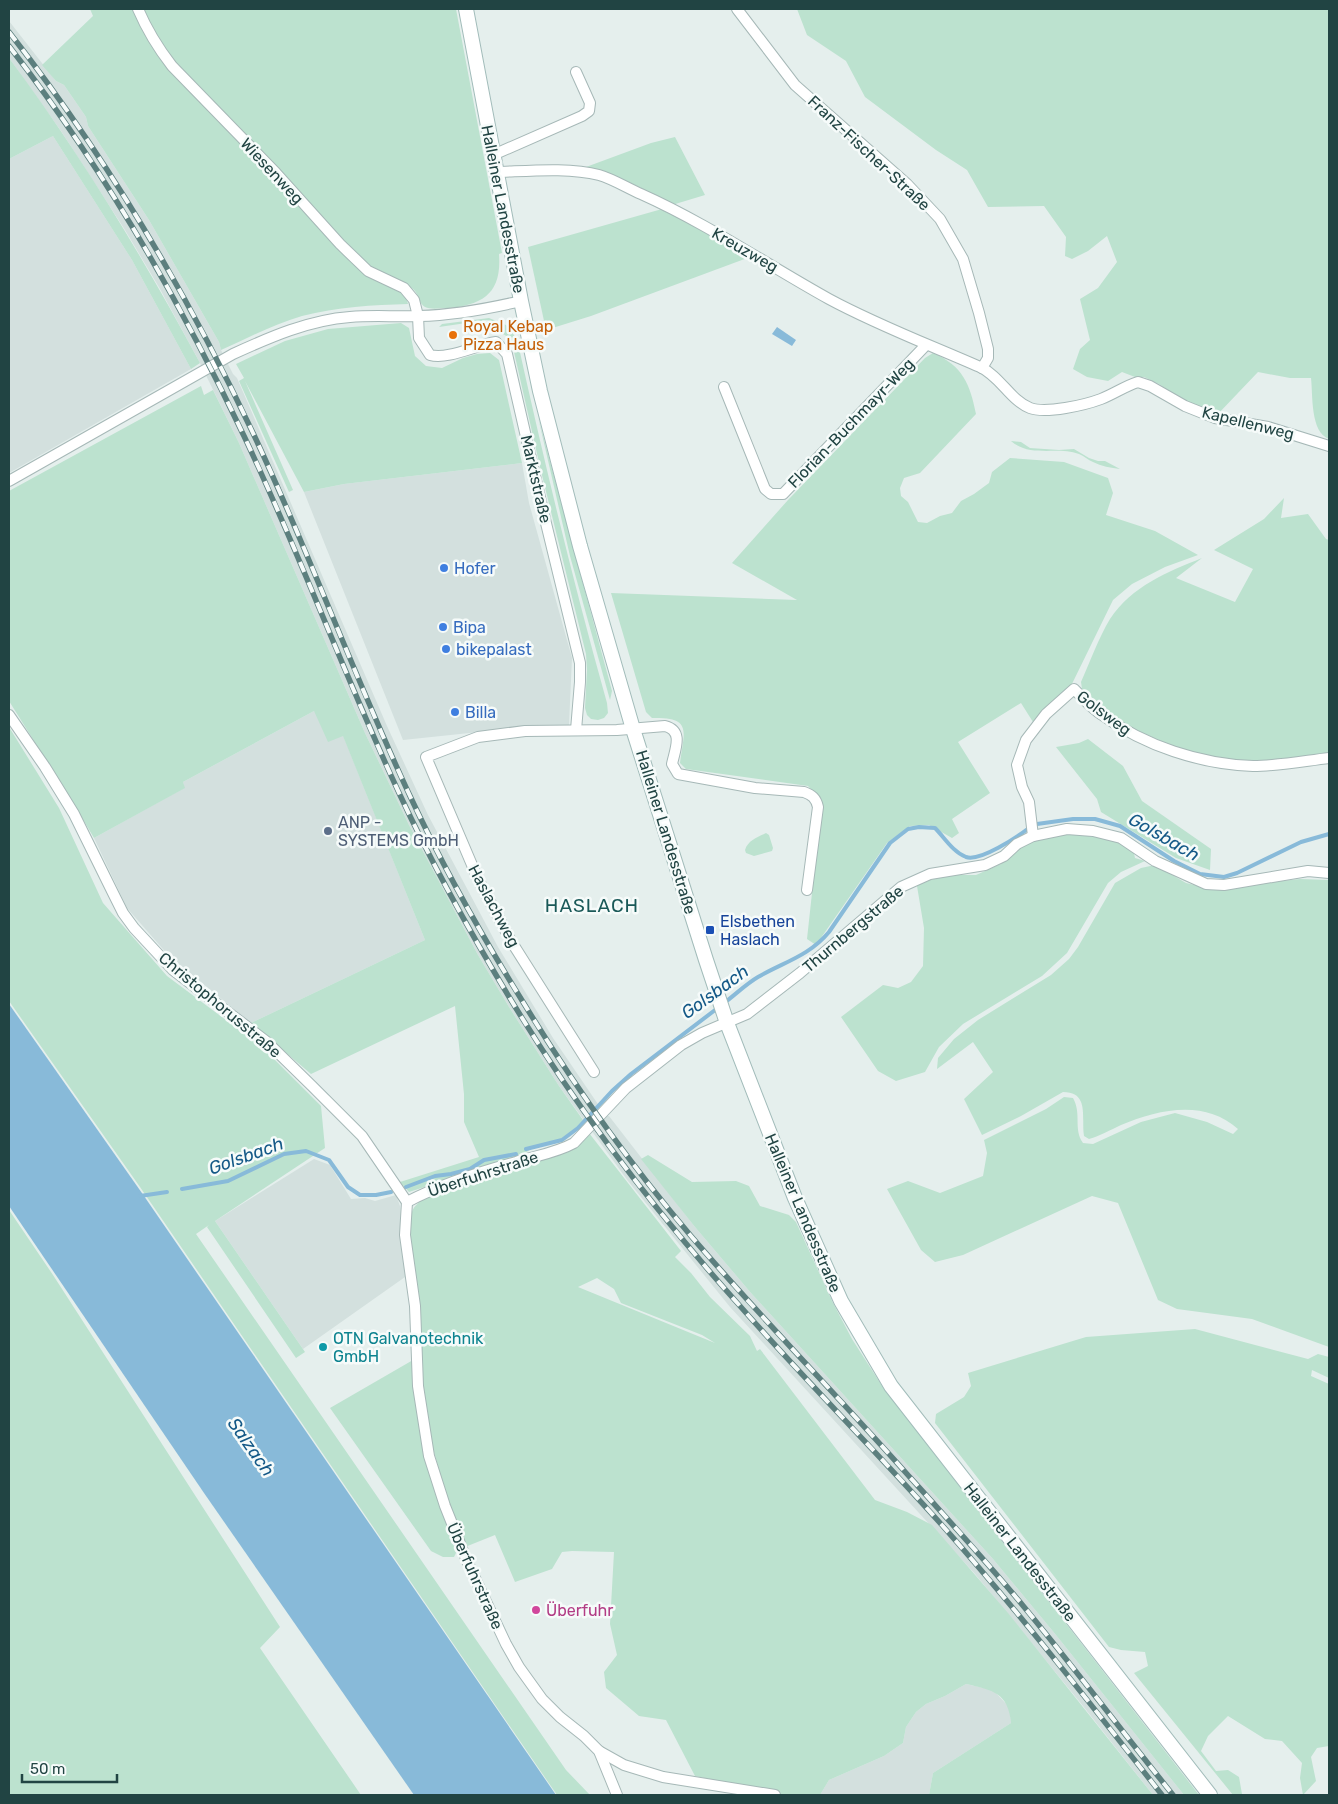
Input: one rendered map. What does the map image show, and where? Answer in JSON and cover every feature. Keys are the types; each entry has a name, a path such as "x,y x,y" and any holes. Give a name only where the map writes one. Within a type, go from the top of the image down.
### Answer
{"main road":[{"name":"Halleiner Landesstraße","path":"466,9 521,301 540,391 580,546 633,729 725,1019 768,1131 822,1261 841,1301 891,1386 1210,1795"}],"street":[{"name":"Wiesenweg","path":"138,9 156,46 172,66 276,173 340,244 368,271 404,288 414,300 418,316"},
{"name":"Franz-Fischer-Straße","path":"737,9 795,85 907,184 940,219 963,260 979,313 988,349 988,358 982,368"},
{"path":"493,154 589,111 590,103 576,72"},
{"name":"Kreuzweg","path":"497,172 563,171 599,175 656,200 740,246 830,300 926,345 982,368"},
{"path":"9,481 233,354 272,336 313,324 348,317 469,313 521,301"},
{"name":"Marktstraße","path":"418,316 420,338 430,355 439,358 482,344 496,342 508,354 580,663 576,730"},
{"name":"Florian-Buchmayr-Weg","path":"724,387 765,489 771,494 782,494 926,345"},
{"name":"Kapellenweg","path":"982,368 996,378 1016,399 1030,408 1044,410 1069,407 1099,400 1138,382 1150,386 1185,406 1215,418 1268,427 1329,446"},
{"name":"Golsweg","path":"1033,836 1028,802 1017,765 1026,740 1046,714 1074,689 1100,714 1137,737 1165,748 1209,760 1253,766 1329,758"},
{"name":"Christophorusstraße","path":"9,715 45,767 74,814 116,900 134,928 173,970 267,1042 362,1136 407,1202"},
{"name":"Haslachweg","path":"594,1072 511,941 478,880 426,757 478,737 525,732 617,730 665,726 672,728 676,732 677,739 672,764 678,774 755,788 804,792 810,794 816,800 818,806 807,890"},
{"name":"Thurnbergstraße","path":"725,1019 747,1014 800,973 901,887 930,874 985,865 1004,856 1017,844 1033,836 1068,829 1093,830 1121,838 1156,861 1206,884 1224,885 1308,871 1329,873"},
{"name":"Überfuhrstraße","path":"725,1019 681,1046 626,1088 574,1143 443,1185 407,1202 405,1235 415,1306 418,1386 429,1456 445,1506 467,1560 506,1644 519,1667 542,1699 560,1717 599,1751 624,1765 663,1777 775,1795"},
{"name":"Überfuhrstraße","path":"599,1751 616,1795"}],"shaded area":[{"path":"9,21 56,81 64,85 86,117 88,126 149,220 219,342 233,374 237,378 387,726 428,815 498,947 553,1038 606,1116 609,1116 695,1227 751,1293 993,1559 1184,1795 1153,1795 975,1574 730,1307 628,1181 559,1086 478,955 409,825 365,733 239,443 200,363 160,289 125,230 61,131 9,58"},
{"path":"53,136 132,260 191,369 9,473 9,159"},
{"path":"522,463 529,503 572,658 569,725 516,728 403,740 304,492 344,484"},
{"path":"314,711 343,735 425,940 251,1023 169,956 127,908 94,838 184,788 183,782"},
{"path":"314,1159 330,1165 351,1199 365,1198 375,1201 396,1195 400,1206 405,1277 303,1349 215,1221"},
{"path":"966,1684 993,1690 1010,1708 1011,1723 933,1773 929,1795 820,1795 829,1780 884,1756 903,1743 906,1727 916,1712 926,1704"}],"green space":[{"path":"90,9 133,9 153,48 168,68 361,269 396,287 405,297 408,304 328,310 302,316 271,327 221,350 219,342 149,220 88,126 86,117 64,85 56,81 42,65 93,16"},
{"path":"143,9 456,9 502,253 499,254 497,278 488,294 471,304 448,308 427,308 421,304 413,289 361,259 271,161 186,75 155,36"},
{"path":"797,9 1329,9 1329,439 1318,429 1315,421 1311,378 1290,378 1258,372 1217,415 1190,405 1159,384 1144,377 1135,377 1122,372 1108,381 1087,377 1073,369 1080,349 1090,340 1080,299 1098,288 1117,262 1107,236 1088,251 1072,259 1065,256 1066,237 1044,206 988,207 967,170 936,150 865,97 846,61 807,35"},
{"path":"9,58 86,169 134,245 200,363 191,369 132,260 53,136 9,159"},
{"path":"675,137 705,195 672,205 630,183 586,167 651,143"},
{"path":"662,209 750,257 591,316 546,330 528,247"},
{"path":"489,318 506,325 517,339 559,521 607,703 608,713 604,718 598,720 591,719 587,715 585,708 586,654 512,343 505,335 495,332 492,322 487,320 439,327 442,324"},
{"path":"401,323 409,328 415,356 426,366 442,368 477,354 490,353 499,360 522,463 344,484 304,492 245,381 293,490 289,492 239,381 244,378 236,364 285,341 328,329"},
{"path":"933,353 952,364 964,377 976,414 920,473 904,478 900,488 901,496 908,502 918,522 927,523 940,516 952,513 961,501 989,483 992,472 1010,458 1064,462 1108,478 1113,493 1106,515 1155,531 1198,555 1165,567 1132,584 1113,600 1069,690 1050,704 1033,722 1021,703 958,742 990,793 952,819 959,833 952,838 929,825 910,826 887,843 816,945 807,939 822,801 808,786 686,769 680,763 684,734 680,723 665,718 652,718 646,712 611,593 797,600 732,563 788,500 925,358"},
{"path":"201,386 204,395 213,390 239,443 365,733 409,825 478,955 559,1086 583,1120 561,1139 535,1146 521,1156 409,1192 400,1182 479,1157 464,1122 464,1094 455,1006 311,1074 251,1023 425,940 343,736 328,742 314,711 183,782 185,788 94,838 9,701 9,491"},
{"path":"538,417 612,691 610,700 570,556"},
{"path":"1011,441 1021,442 1030,448 1074,449 1089,458 1105,461 1120,469 1099,465 1079,454 1027,449"},
{"path":"1284,498 1281,518 1308,514 1326,539 1329,540 1329,756 1266,762 1210,757 1170,745 1123,724 1082,689 1081,682 1110,619 1119,607 1151,581 1202,558 1176,578 1235,602 1253,569 1214,550 1264,519"},
{"path":"9,727 59,808 103,903 167,976 262,1047 321,1106 325,1148 215,1221 305,1352 296,1358 207,1227 209,1225 196,1234 566,1770 590,1795 557,1795 140,1187 9,1001"},
{"path":"1088,739 1123,766 1142,801 1211,849 1210,870 1176,858 1101,812 1097,799 1056,747 1079,743"},
{"path":"766,833 769,835 773,848 772,851 754,856 746,853 745,850 748,844"},
{"path":"1067,833 1110,839 1133,849 1135,858 1145,861 1121,872 1108,883 1067,953 1042,976 963,1024 939,1047 925,1072 896,1081 878,1071 841,1017 883,985 898,988 911,982 923,966 924,928 917,886 925,881 953,875 976,875 1001,864 1023,846 1043,838"},
{"path":"1155,865 1186,883 1211,889 1300,879 1329,880 1329,1347 1252,1319 1177,1309 1158,1300 1118,1203 1092,1196 963,1255 935,1262 921,1250 887,1189 908,1181 940,1193 983,1176 987,1153 984,1140 1046,1109 1064,1097 1073,1098 1076,1104 1078,1132 1083,1143 1093,1144 1141,1122 1175,1113 1207,1122 1233,1134 1238,1129 1211,1113 1196,1110 1166,1111 1136,1119 1089,1139 1084,1136 1081,1101 1072,1093 1063,1092 1021,1116 982,1135 964,1099 993,1072 973,1042 937,1069 938,1058 954,1039 978,1020 1051,975 1069,959 1115,883 1141,868"},
{"path":"589,1133 681,1251 675,1257 691,1273 710,1297 750,1336 757,1351 760,1349 875,1500 907,1512 932,1525 1008,1613 1153,1795 929,1795 933,1773 1011,1723 1003,1699 984,1688 966,1684 926,1704 916,1712 906,1727 903,1743 884,1756 829,1780 820,1795 785,1795 695,1776 666,1720 639,1716 606,1688 604,1672 617,1655 610,1624 614,1552 562,1552 552,1569 515,1582 495,1535 465,1547 441,1475 426,1416 420,1307 410,1234 412,1212 416,1205 427,1196 514,1166 568,1152","holes":["597,1278 614,1289 621,1303 702,1335 715,1343 578,1287"]},
{"path":"648,1155 692,1182 736,1181 749,1186 760,1206 789,1215 796,1222 833,1303 852,1339 884,1389 1199,1795 1184,1795 993,1559 751,1293 641,1159"},
{"path":"9,1210 280,1627 260,1648 361,1795 9,1795"},
{"path":"1195,1329 1308,1359 1318,1354 1329,1357 1329,1378 1312,1370 1311,1376 1329,1384 1329,1746 1317,1748 1311,1757 1316,1781 1303,1795 1300,1778 1302,1763 1282,1741 1265,1739 1228,1716 1208,1736 1201,1751 1216,1771 1228,1770 1239,1777 1242,1794 1249,1795 1233,1795 1134,1673 1148,1666 1145,1652 1109,1647 935,1423 936,1414 964,1397 971,1386 968,1373 1086,1337"},
{"path":"413,1360 417,1414 424,1452 456,1553 454,1557 443,1557 431,1551 330,1408"}],"water":[{"path":"777,327 796,340 792,346 772,334"},
{"name":"Salzach","path":"9,1004 144,1196 556,1795 414,1795 204,1493 9,1206"}],"waterway":[{"name":"Golsbach","path":"1037,824 1073,819 1095,819 1120,826 1174,861 1200,874 1224,877 1237,873 1301,842 1329,834"},
{"name":"Golsbach","path":"724,1003 754,980 805,953 821,940 829,932 890,843 908,829 919,827 935,828 957,852 972,858 998,848 1029,828"},
{"name":"Golsbach","path":"526,1149 562,1140 578,1128 612,1091 631,1074 719,1007"},
{"name":"Golsbach","path":"182,1189 228,1181 284,1154 306,1151 329,1160 348,1187 360,1195 376,1195 391,1192"},
{"name":"Golsbach","path":"406,1187 435,1176 470,1169 484,1160 516,1154"},
{"name":"Golsbach","path":"140,1196 167,1192"}],"railway":[{"path":"9,32 111,175 172,276 200,328 274,478 389,751 423,823 478,927 562,1063 624,1152 691,1236 744,1297 880,1444 1020,1602 1173,1795"},
{"path":"9,46 76,138 107,186 166,284 193,334 265,480 360,706 413,821 467,925 536,1041 618,1158 708,1270 970,1557 1162,1795"}],"place":[{"name":"Royal Kebap Pizza Haus","path":"453,335"},
{"name":"Hofer","path":"444,568"},
{"name":"Bipa","path":"443,627"},
{"name":"bikepalast","path":"446,649"},
{"name":"Billa","path":"455,712"},
{"name":"ANP - SYSTEMS GmbH","path":"328,831"},
{"name":"Elsbethen Haslach","path":"710,930"},
{"name":"OTN Galvanotechnik GmbH","path":"323,1347"},
{"name":"Überfuhr","path":"536,1610"}],"district":[{"name":"HASLACH","path":"592,905"}]}
